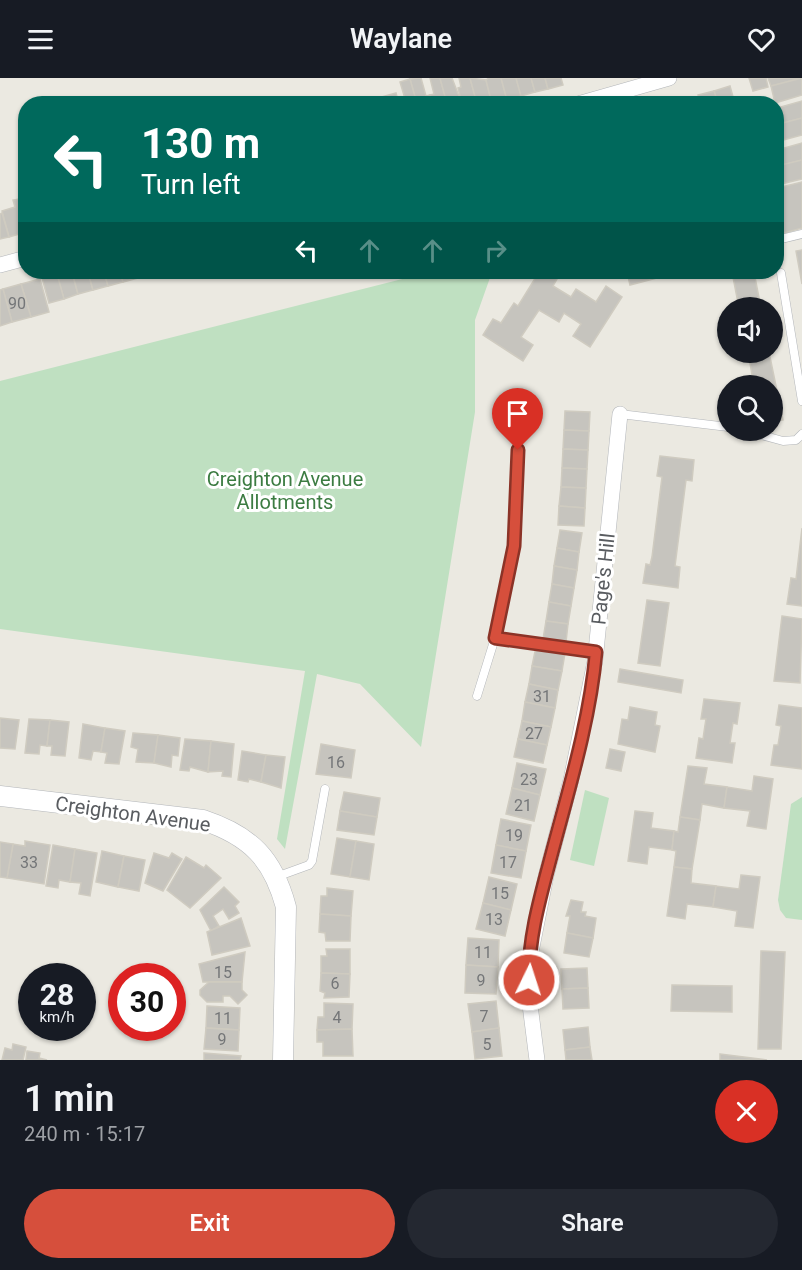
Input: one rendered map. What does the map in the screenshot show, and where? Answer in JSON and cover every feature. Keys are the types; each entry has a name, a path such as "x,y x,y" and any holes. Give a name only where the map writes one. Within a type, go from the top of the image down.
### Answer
{"street":[{"path":"606,96 669,78"},
{"path":"0,265 18,260"},
{"name":"Page's Hill","path":"537,1060 529,997 529,962 546,876 571,780 596,652 620,414"},
{"name":"Creighton Avenue","path":"0,796 203,820 227,828 250,843 268,862 276,877 286,907 283,1060"}],"lane":[{"path":"784,238 802,234"},
{"path":"782,279 802,401"},
{"path":"620,414 717,426"},
{"path":"783,441 796,440 802,434"},
{"path":"477,696 495,638 514,546 518,450"},
{"path":"495,638 596,652"},
{"path":"276,877 309,865 312,861 325,789"}],"green space":[{"name":"Creighton Avenue Allotments","path":"402,279 490,279 475,320 475,412 421,747 360,684 317,674 285,849 277,839 305,671 0,629 0,381"},
{"path":"585,790 609,798 594,866 570,860"},
{"path":"802,797 802,920 786,918 780,910 778,900 791,804"}],"building":[{"path":"421,78 426,96 415,96 410,79"},
{"path":"430,78 440,78 445,96 430,96 434,94"},
{"path":"440,78 452,78 459,96 445,96"},
{"path":"459,78 470,78 475,96 460,96 458,88 461,87"},
{"path":"470,78 486,80 490,96 475,96"},
{"path":"501,78 506,96 490,96 486,80"},
{"path":"501,78 516,78 521,96 506,96"},
{"path":"516,78 531,78 535,92 521,96"},
{"path":"531,78 545,78 548,89 535,92"},
{"path":"545,78 561,78 563,85 548,89"},
{"path":"749,78 766,78 768,87 753,91"},
{"path":"768,78 802,78 771,86"},
{"path":"802,78 802,95 784,100 784,96 773,96 771,86"},
{"path":"410,79 415,96 404,96 400,82"},
{"path":"730,86 733,96 716,96 714,91"},
{"path":"714,91 716,96 698,96"},
{"path":"802,101 802,118 784,123 784,106"},
{"path":"802,118 802,135 784,140 784,123"},
{"path":"802,143 802,160 784,165 784,148"},
{"path":"802,160 802,179 784,183 784,164"},
{"path":"802,182 802,228 784,233 784,186"},
{"path":"18,199 18,234 9,237 2,211 15,207 13,200"},
{"path":"2,213 9,237 0,239 0,214"},
{"path":"802,250 802,284 796,251"},
{"path":"40,279 49,312 31,317 21,284"},
{"path":"42,279 58,279 64,299 49,303"},
{"path":"58,279 74,279 78,294 64,299"},
{"path":"74,279 90,279 93,290 78,294"},
{"path":"90,279 106,279 108,286 93,290"},
{"path":"106,279 122,279 123,282 108,286"},
{"path":"535,279 557,279 553,286 571,297 576,289 596,302 606,286 622,297 590,347 573,336 581,324 564,313 559,322 539,310 521,337 533,345 523,361 483,335 493,319 501,323 514,303 518,306"},
{"path":"629,279 653,279 630,285"},
{"path":"733,279 755,279 759,297 737,297"},
{"path":"21,284 31,317 12,322 3,289"},
{"path":"3,289 12,322 0,326 0,290"},
{"path":"750,363 771,363 774,375 752,375"},
{"path":"565,411 590,412 589,431 564,430"},
{"path":"564,430 589,431 588,450 563,449"},
{"path":"563,449 588,450 587,469 562,468"},
{"path":"660,456 694,460 692,481 686,480 675,566 680,567 678,588 643,583 646,564 650,565 652,557 662,477 657,476"},
{"path":"562,468 587,469 586,488 561,487"},
{"path":"561,487 586,488 585,508 559,506"},
{"path":"559,506 585,508 584,526 558,525"},
{"path":"802,528 802,606 787,604 791,578 796,579"},
{"path":"560,530 582,533 579,552 557,548"},
{"path":"557,548 579,552 577,570 554,566"},
{"path":"554,566 577,570 574,588 552,584"},
{"path":"552,584 574,588 571,606 549,602"},
{"path":"647,600 669,603 660,666 638,663"},
{"path":"549,602 571,606 568,624 546,621"},
{"path":"782,616 802,619 800,683 774,681"},
{"path":"546,621 568,624 566,642 543,639"},
{"path":"536,647 565,653 562,671 532,666"},
{"path":"532,666 562,671 558,690 529,684"},
{"path":"620,669 683,680 681,693 618,682"},
{"path":"529,684 558,690 555,708 525,702"},
{"path":"704,699 740,703 737,724 733,723 730,743 735,743 732,763 696,758 699,738 703,739 706,719 701,719"},
{"path":"525,702 555,708 551,727 522,721"},
{"path":"779,705 802,708 802,769 771,765 774,745 778,745 781,726 776,725"},
{"path":"630,707 657,712 655,725 660,726 655,752 618,744 622,719 628,720"},
{"path":"0,718 19,720 15,749 0,748"},
{"path":"29,719 50,720 47,746 40,745 39,754 25,753"},
{"path":"50,720 69,722 65,756 51,755 52,746 47,746"},
{"path":"522,721 551,727 547,745 518,739"},
{"path":"83,724 105,728 101,752 93,751 91,760 79,758"},
{"path":"105,728 125,731 119,764 105,763 107,753 101,752"},
{"path":"133,733 158,735 154,763 136,762 138,749 131,747"},
{"path":"158,735 180,738 178,756 172,755 171,767 154,763"},
{"path":"185,739 211,741 208,772 190,767 189,771 180,770"},
{"path":"518,739 547,745 543,763 514,757"},
{"path":"211,741 234,744 231,777 222,776 223,771 208,772"},
{"path":"321,744 355,750 351,778 316,774"},
{"path":"610,749 625,752 621,771 606,768"},
{"path":"242,751 266,755 261,782 249,779 248,782 238,780"},
{"path":"266,755 285,757 281,788 261,782"},
{"path":"517,763 546,769 540,795 512,788"},
{"path":"688,766 707,768 704,784 727,787 724,808 702,804 700,820 680,817"},
{"path":"754,776 773,779 766,829 747,826 750,811 724,808 727,787 752,791"},
{"path":"512,788 540,795 534,821 506,814"},
{"path":"344,792 380,798 377,817 340,811"},
{"path":"340,811 377,817 374,835 337,830"},
{"path":"635,811 653,813 651,828 674,831 672,850 649,847 647,864 628,861"},
{"path":"680,817 700,820 692,869 674,867 676,851 672,850 674,831 678,832"},
{"path":"501,819 531,825 526,851 496,845"},
{"path":"337,838 356,841 350,877 331,874"},
{"path":"25,841 50,845 44,884 7,878 13,844 25,846"},
{"path":"356,841 374,844 369,880 350,877"},
{"path":"0,842 13,844 7,878 0,877"},
{"path":"53,845 75,849 70,882 59,880 58,888 46,886"},
{"path":"496,845 526,851 521,878 491,873"},
{"path":"75,849 97,853 90,896 79,894 81,883 70,882"},
{"path":"102,851 124,856 118,887 96,882"},
{"path":"154,853 169,858 172,853 182,859 163,891 145,883"},
{"path":"124,856 145,860 139,891 118,887"},
{"path":"186,857 204,868 206,865 221,878 190,908 167,890"},
{"path":"674,867 692,869 691,883 716,886 713,907 687,904 685,919 667,916"},
{"path":"741,875 760,877 753,928 735,926 737,911 713,907 716,886 739,889"},
{"path":"489,877 517,884 511,910 483,903"},
{"path":"224,887 239,902 235,906 239,913 229,919 223,909 213,916 219,926 211,931 200,910"},
{"path":"327,888 353,891 351,916 320,914 321,896 327,896"},
{"path":"571,900 583,902 581,912 586,912 585,916 596,918 593,938 567,933 570,916 566,916"},
{"path":"483,903 511,910 505,936 476,929"},
{"path":"320,914 351,916 350,941 326,941 325,933 319,932"},
{"path":"241,918 250,946 212,955 207,932"},
{"path":"567,933 593,938 589,957 564,953"},
{"path":"468,938 499,940 498,967 466,965"},
{"path":"326,949 350,949 350,974 321,973 321,956 327,956"},
{"path":"761,951 785,952 781,1049 758,1049"},
{"path":"245,952 242,982 203,982 199,964"},
{"path":"466,965 498,967 496,994 465,993"},
{"path":"587,968 588,988 562,989 561,969"},
{"path":"321,973 350,974 349,997 324,998 325,993 320,991"},
{"path":"209,982 242,982 242,990 247,995 238,1004 230,996 223,996 223,1002 207,1002 200,995 200,990"},
{"path":"672,985 732,986 732,1012 671,1011"},
{"path":"588,988 589,1008 563,1009 562,989"},
{"path":"496,1001 499,1028 472,1032 468,1004"},
{"path":"324,1003 353,1004 352,1029 317,1030 318,1017 324,1017"},
{"path":"207,1006 240,1008 239,1030 206,1028"},
{"path":"588,1027 590,1047 565,1050 563,1030"},
{"path":"206,1028 239,1030 238,1051 204,1049"},
{"path":"499,1028 502,1056 475,1059 472,1032"},
{"path":"352,1029 353,1056 323,1056 323,1042 317,1042 317,1030"},
{"path":"13,1044 26,1047 23,1060 2,1060 5,1048 12,1050"},
{"path":"590,1047 592,1060 566,1060 565,1050"},
{"path":"27,1051 40,1053 39,1058 47,1060 26,1060"},
{"path":"204,1053 241,1056 240,1060 204,1060"},
{"path":"720,1054 767,1060 720,1060"}],"route":[{"path":"518,450 514,546 495,638 596,652 571,780 536,919 529,962 529,980"}]}
